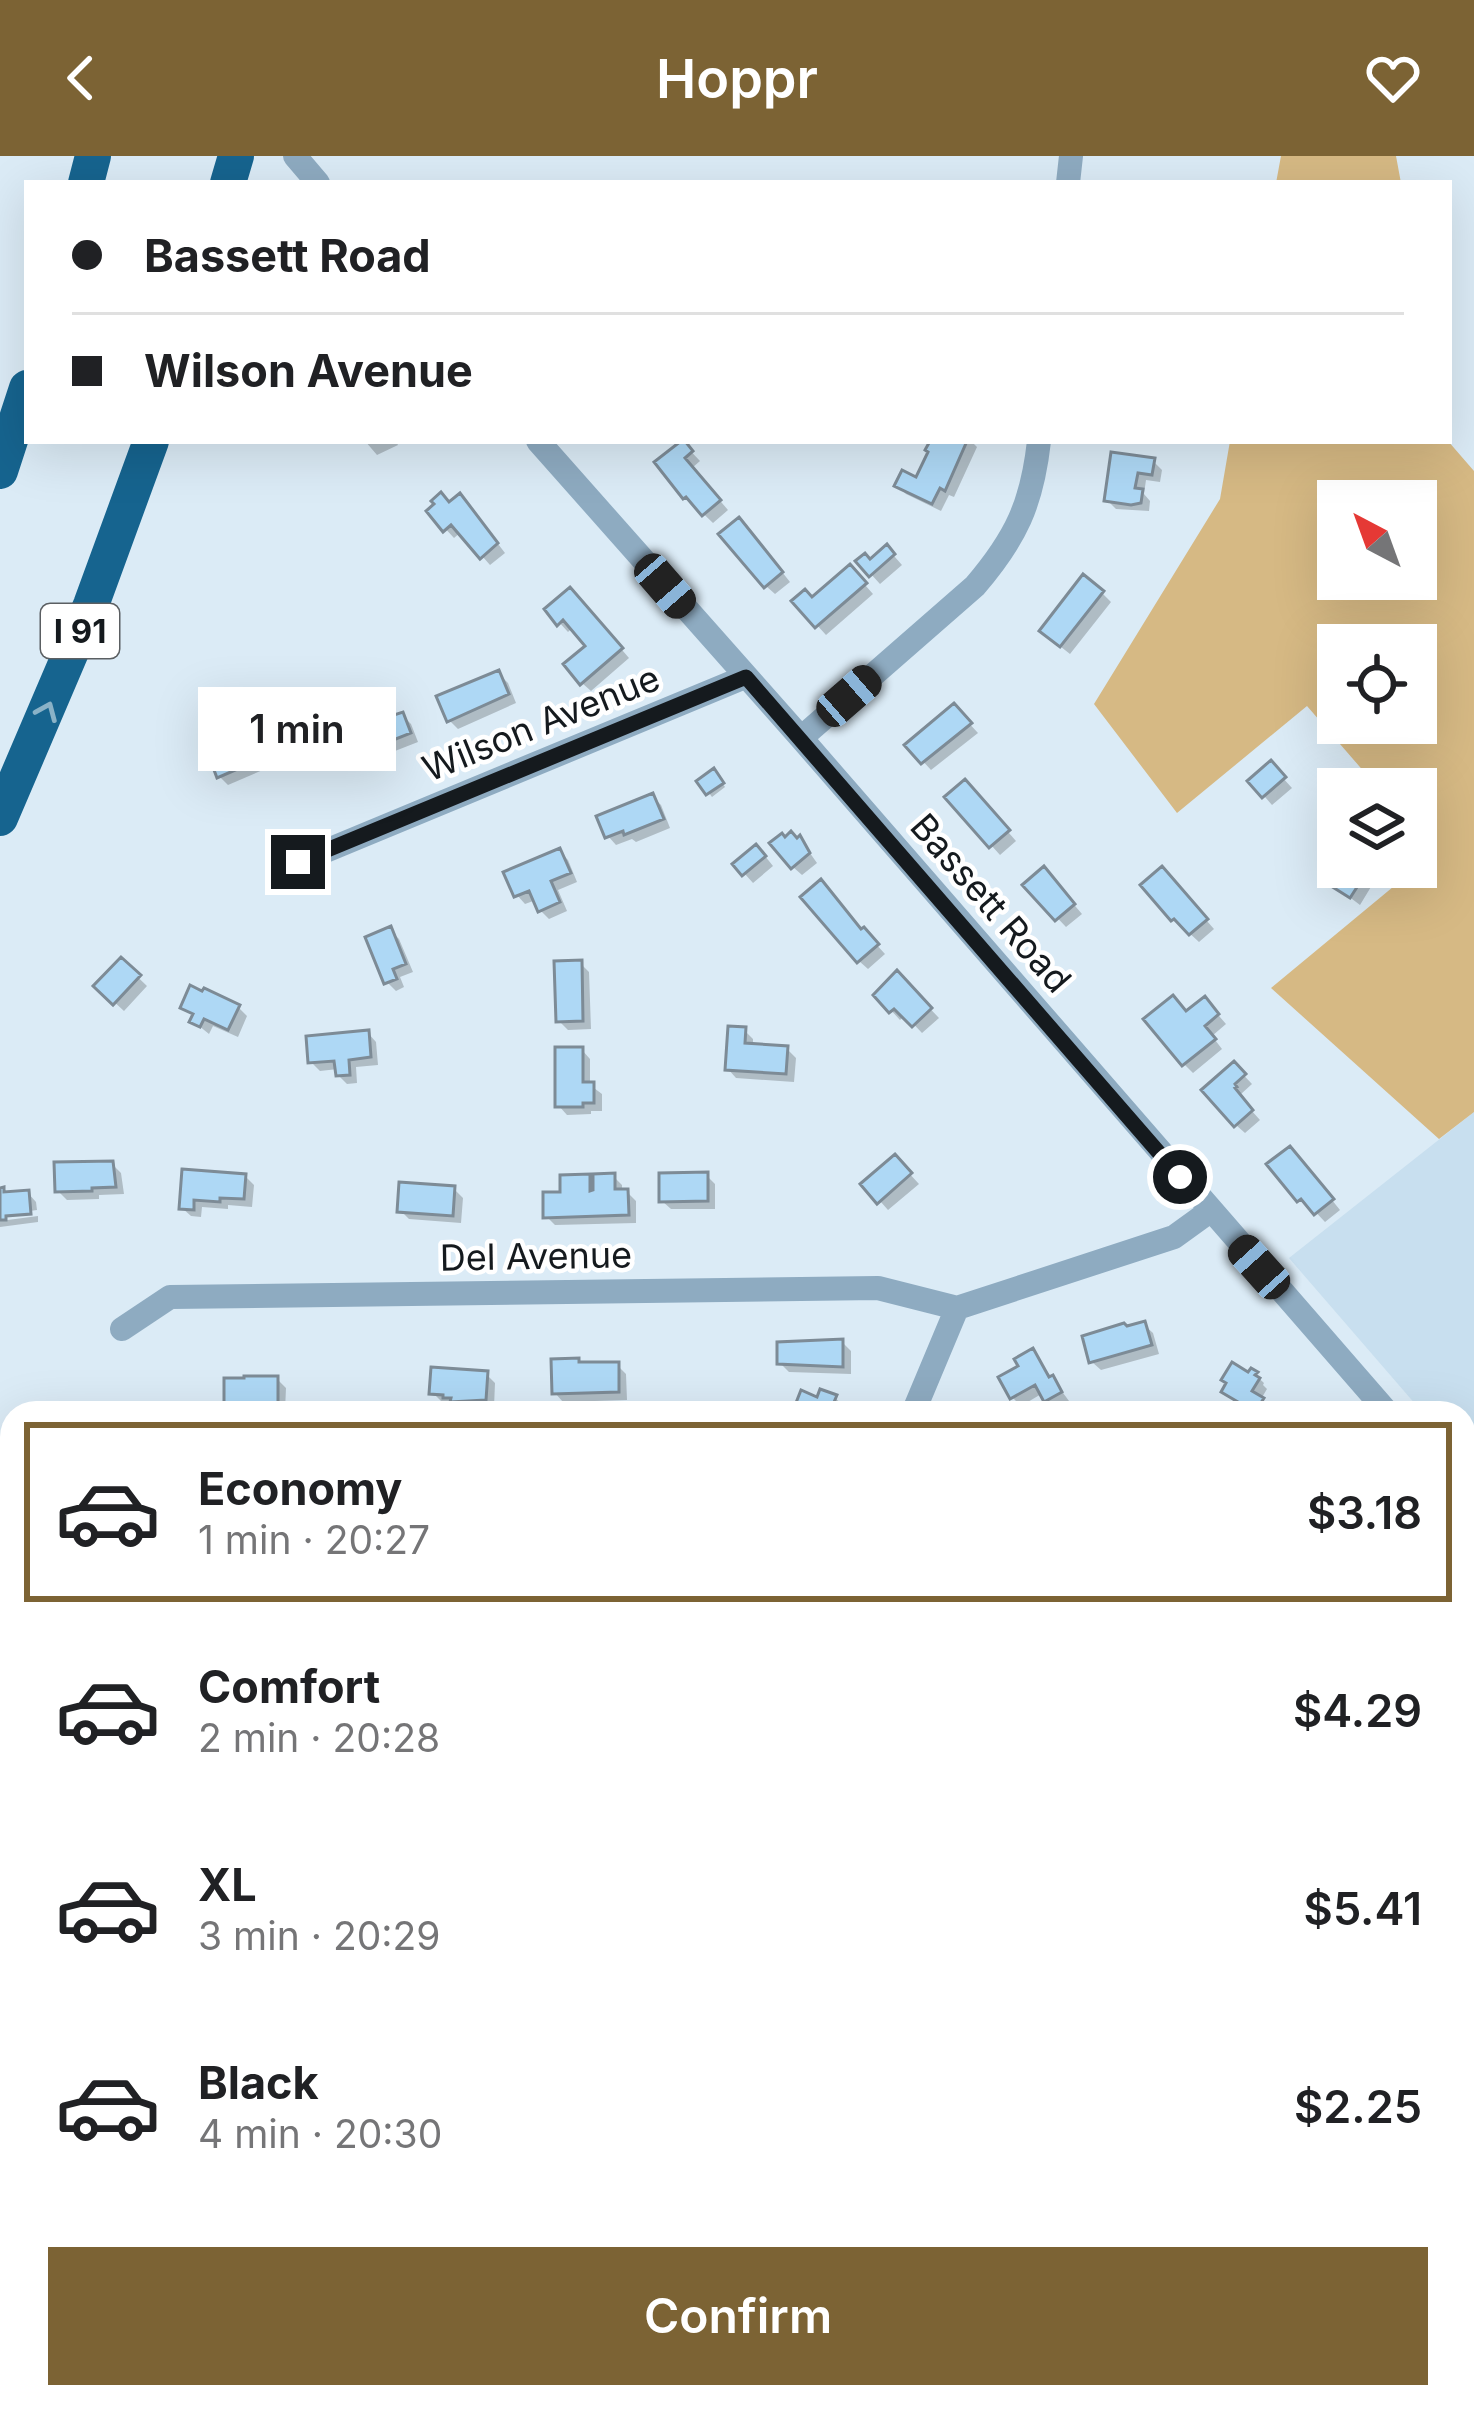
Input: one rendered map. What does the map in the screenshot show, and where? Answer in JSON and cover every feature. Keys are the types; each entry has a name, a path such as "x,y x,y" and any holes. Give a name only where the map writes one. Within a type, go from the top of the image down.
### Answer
{"highway":[{"path":"0,472 24,397"},
{"name":"I 91","path":"0,818 91,605 150,444"}],"street":[{"path":"295,156 315,180"},
{"name":"Bassett Road","path":"541,444 1377,1401"},
{"path":"801,738 975,586 995,563 1022,521 1040,444"},
{"name":"Wilson Avenue","path":"298,862 746,677"},
{"path":"918,1401 957,1309 1174,1237 1210,1211"},
{"name":"Del Avenue","path":"122,1329 170,1297 878,1288 957,1309"}],"shaded area":[{"path":"1281,156 1396,156 1400,180 1277,180"},
{"path":"1229,444 1451,444 1474,471 1474,1112 1439,1139 1271,988 1392,888 1437,888 1437,768 1361,768 1340,744 1437,744 1437,624 1317,624 1317,718 1307,706 1177,813 1094,704 1220,499"},
{"path":"1474,1112 1474,1401 1413,1401 1289,1258"}],"building":[{"path":"677,444 687,444 693,451 685,458 721,500 702,516 654,462"},
{"path":"928,444 966,444 945,491 940,488 932,504 894,486 902,470 916,477"},
{"path":"1111,452 1155,458 1152,475 1138,473 1135,488 1143,489 1141,503 1104,501"},
{"path":"441,492 449,502 460,493 498,543 480,559 451,525 443,532 426,511"},
{"path":"739,517 783,572 764,588 718,534"},
{"path":"887,544 895,554 869,577 855,561 865,553 870,559"},
{"path":"850,564 867,583 815,628 791,601 805,589 812,597"},
{"path":"1083,574 1104,591 1060,647 1039,631"},
{"path":"570,587 623,648 580,685 563,664 585,646 563,620 557,626 544,609"},
{"path":"499,670 509,694 447,722 436,696"},
{"path":"954,703 972,723 921,764 904,745"},
{"path":"403,712 411,733 352,761 341,732"},
{"path":"270,727 279,751 217,778 207,751"},
{"path":"1271,760 1286,777 1262,798 1247,781"},
{"path":"714,768 724,783 706,795 696,781"},
{"path":"965,779 1010,830 989,848 944,797"},
{"path":"653,793 664,819 605,838 596,816"},
{"path":"791,831 797,838 800,835 810,853 791,869 769,843"},
{"path":"756,844 766,856 742,876 732,864"},
{"path":"560,848 571,873 551,881 560,902 538,912 529,891 514,897 503,872"},
{"path":"1044,866 1075,904 1055,921 1022,885"},
{"path":"1162,866 1208,919 1189,935 1140,885"},
{"path":"821,879 879,944 857,963 800,897"},
{"path":"1334,888 1356,888 1350,898"},
{"path":"391,926 406,964 393,969 397,979 384,984 365,937"},
{"path":"121,957 141,975 113,1005 93,986"},
{"path":"582,960 583,1021 556,1022 554,961"},
{"path":"897,970 932,1008 912,1027 894,1009 889,1013 873,995"},
{"path":"190,985 240,1005 228,1030 204,1019 200,1027 189,1022 193,1014 180,1008"},
{"path":"1173,995 1186,1011 1205,996 1219,1014 1205,1026 1216,1039 1182,1066 1143,1019"},
{"path":"728,1026 746,1027 745,1043 788,1046 786,1074 725,1070"},
{"path":"369,1030 371,1057 349,1060 350,1075 336,1076 334,1061 308,1063 306,1036"},
{"path":"555,1047 583,1047 583,1082 594,1082 594,1103 555,1107"},
{"path":"1234,1061 1246,1074 1235,1088 1253,1110 1234,1127 1201,1090"},
{"path":"1290,1146 1334,1199 1314,1215 1266,1164"},
{"path":"895,1154 912,1173 877,1204 860,1184"},
{"path":"113,1161 116,1187 55,1192 54,1162"},
{"path":"182,1169 246,1174 244,1199 194,1200 194,1210 179,1209"},
{"path":"708,1172 708,1201 659,1202 659,1173"},
{"path":"615,1173 615,1189 628,1189 629,1215 543,1218 543,1192 560,1192 560,1175 590,1174 590,1191 593,1174"},
{"path":"399,1182 455,1186 453,1216 397,1212"},
{"path":"0,1188 4,1192 29,1190 31,1214 0,1220"},
{"path":"1145,1321 1152,1345 1089,1363 1082,1336"},
{"path":"843,1339 843,1367 777,1364 777,1342"},
{"path":"1033,1348 1062,1392 1043,1401 1035,1385 1010,1399 998,1377 1018,1366 1014,1359"},
{"path":"579,1358 579,1362 619,1362 619,1392 552,1394 551,1359"},
{"path":"1232,1362 1248,1372 1251,1368 1260,1378 1252,1391 1264,1398 1236,1401 1221,1392 1226,1383 1221,1380"},
{"path":"431,1367 488,1371 486,1400 450,1401 429,1394"},
{"path":"278,1376 278,1401 224,1401 224,1378"},
{"path":"820,1389 837,1395 834,1401 797,1401 801,1390 817,1397"}],"route":[{"path":"298,862 746,677 1180,1177"}]}
